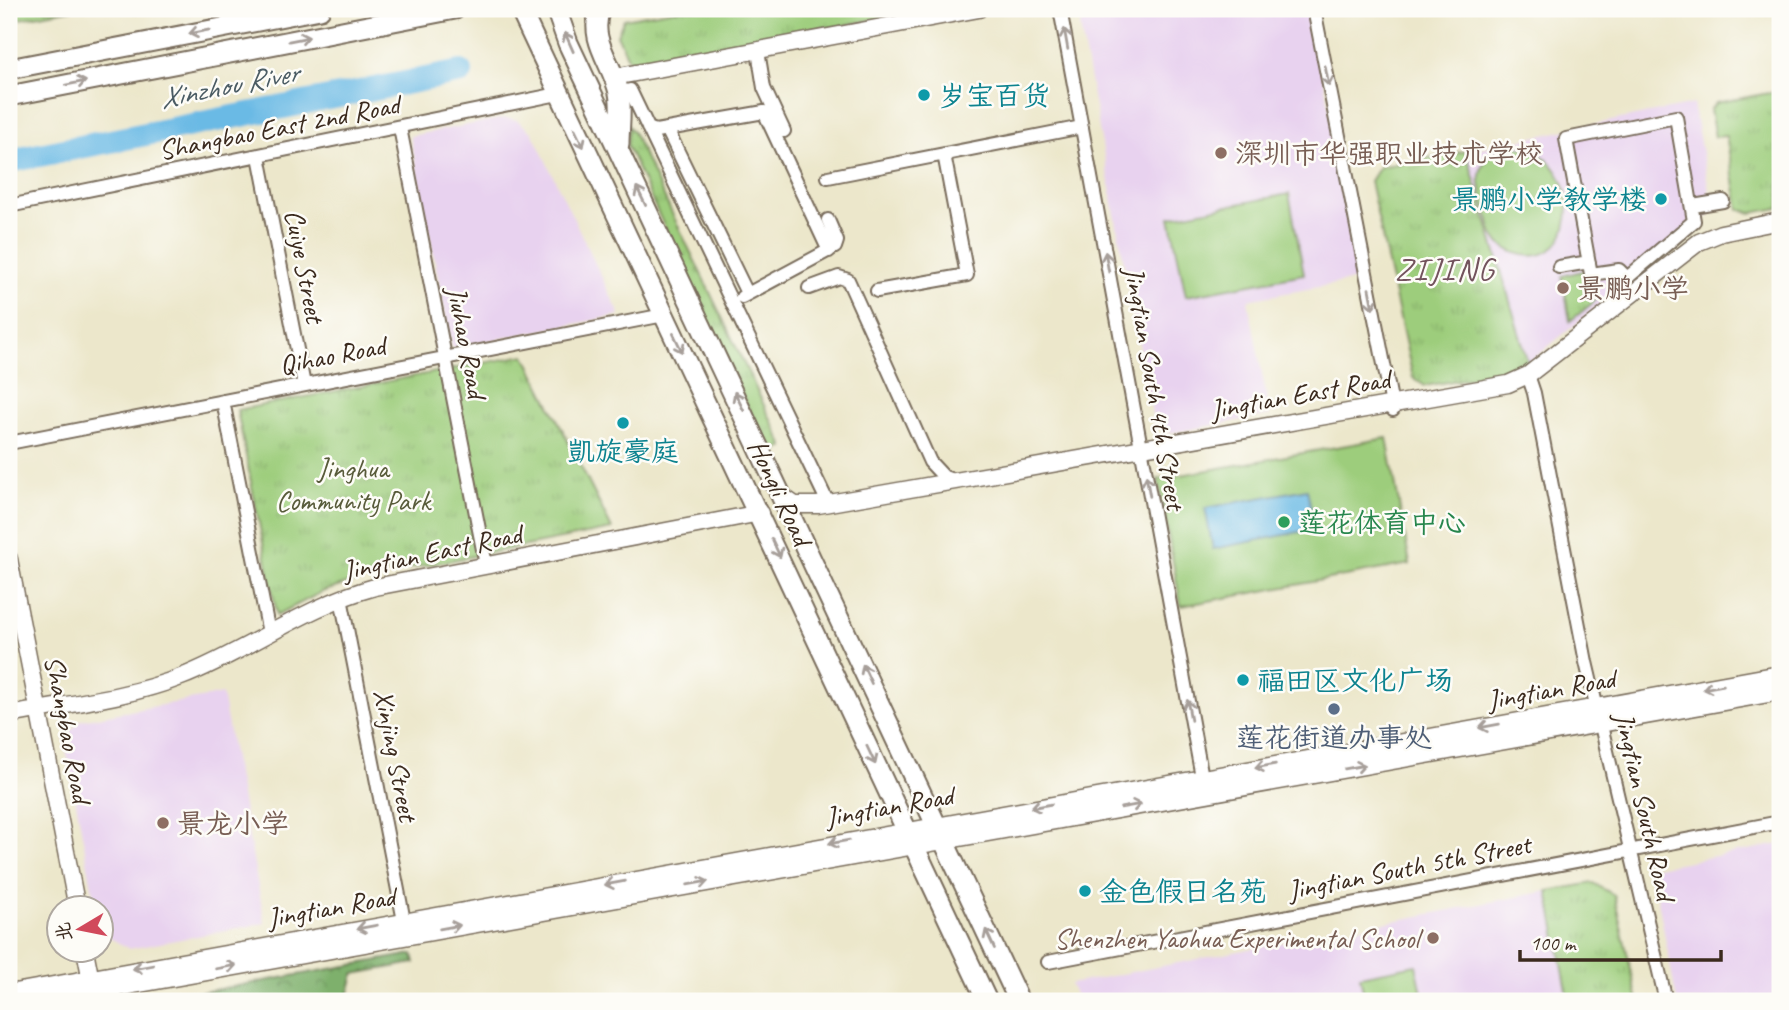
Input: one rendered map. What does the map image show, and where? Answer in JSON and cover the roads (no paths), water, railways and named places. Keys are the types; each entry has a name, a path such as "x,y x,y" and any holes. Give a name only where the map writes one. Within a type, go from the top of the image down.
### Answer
{"main road":[{"path":"9,69 320,9"},
{"path":"9,96 454,9"},
{"name":"Hongli Road","path":"520,9 558,94 760,513 987,1001"},
{"name":"Hongli Road","path":"556,9 568,43 785,498 1019,1001"},
{"path":"600,9 595,27 597,41 621,87 618,148"},
{"name":"Jingtian Road","path":"9,994 93,990 404,920 940,832 1598,715 1780,676"},
{"name":"Jingtian Road","path":"940,832 1202,777 1598,715 1780,691"},
{"name":"Jingtian Road","path":"38,1001 909,837"}],"street":[{"path":"828,503 648,128 621,87 755,52 979,9"},
{"name":"Jingtian South 4th Street","path":"1060,9 1202,777"},
{"path":"1314,9 1392,408"},
{"path":"755,52 764,112 829,251"},
{"path":"755,52 764,88 783,131"},
{"name":"Shangbao East 2nd Road","path":"9,206 558,94"},
{"path":"648,128 667,129 764,112"},
{"path":"1676,117 1694,221 1627,278 1619,270 1591,274 1589,262 1566,139 1676,117"},
{"path":"828,177 1082,127"},
{"name":"Jiuhao Road","path":"400,128 486,565"},
{"path":"667,129 747,293"},
{"path":"877,291 967,275 944,154"},
{"name":"Cuiye Street","path":"259,156 304,386"},
{"path":"1693,206 1723,201"},
{"path":"736,310 738,300 747,293 788,267 835,247 837,241 828,220"},
{"name":"Jingtian East Road","path":"1530,377 1699,242 1721,233 1780,221"},
{"name":"Jingtian East Road","path":"804,540 806,520 820,512 1392,408 1530,377 1704,246 1725,238 1780,227"},
{"path":"1559,267 1589,262"},
{"path":"809,288 839,277 848,280 930,462 933,477 914,488"},
{"name":"Qihao Road","path":"9,443 664,315"},
{"name":"Jingtian South Road","path":"1530,377 1598,715 1666,1001"},
{"path":"223,401 269,633"},
{"name":"Jingtian East Road","path":"785,498 803,507 1142,452"},
{"path":"930,462 944,477 955,481"},
{"name":"Jingtian East Road","path":"9,715 136,690 179,677 341,598 383,585 760,513"},
{"name":"Shangbao Road","path":"9,559 74,894"},
{"name":"Xinjing Street","path":"341,598 404,920"},
{"name":"Jingtian South 5th Street","path":"1048,962 1780,822"},
{"path":"88,964 93,990"}],"water":[{"path":"1307,489 1315,529 1213,549 1205,508"}],"waterway":[{"name":"Xinzhou River","path":"9,161 461,72"}],"place":[{"name":"岁宝百货","path":"924,95"},
{"name":"深圳市华强职业技术学校","path":"1221,153"},
{"name":"景鹏小学教学楼","path":"1661,199"},
{"name":"景鹏小学","path":"1563,288"},
{"name":"凱旋豪庭","path":"623,423"},
{"name":"莲花体育中心","path":"1284,522"},
{"name":"福田区文化广场","path":"1243,680"},
{"name":"莲花街道办事处","path":"1334,709"},
{"name":"景龙小学","path":"163,823"},
{"name":"金色假日名苑","path":"1085,891"},
{"name":"Shenzhen Yaohua Experimental School","path":"1433,938"}],"district":[{"name":"ZIJING","path":"1445,269"}],"park label":[{"name":"Jinghua Community Park","path":"353,484"}]}
